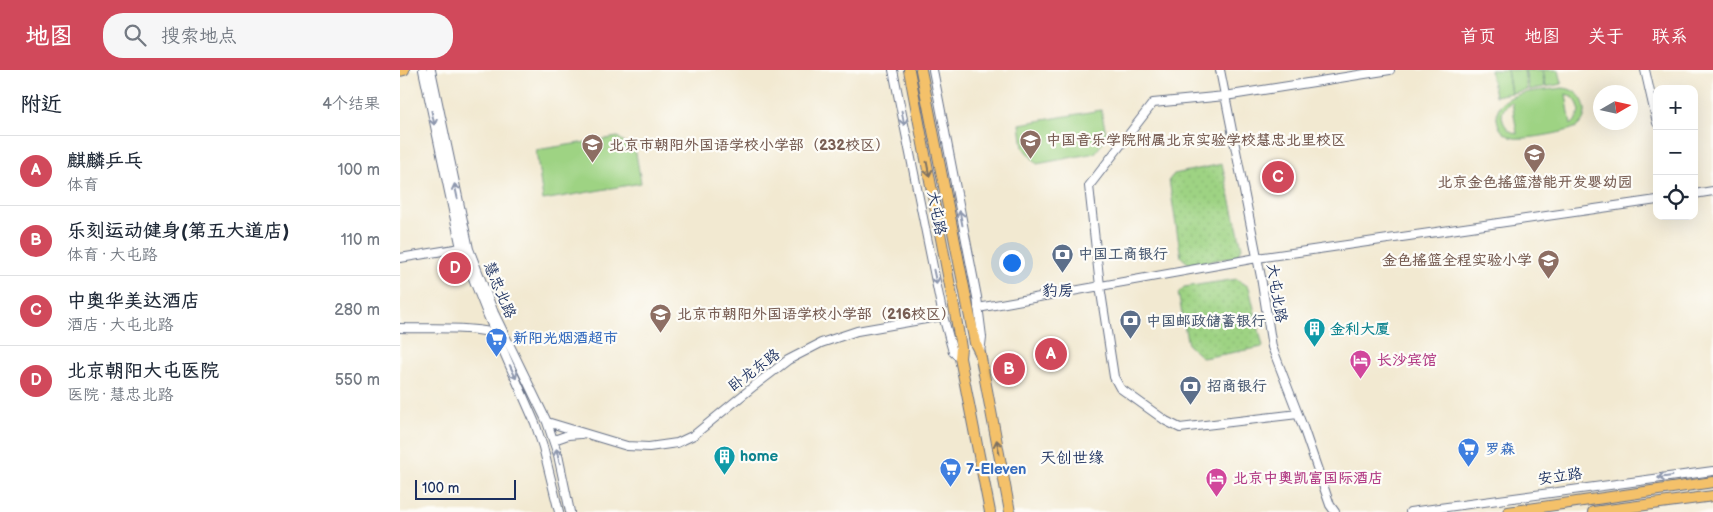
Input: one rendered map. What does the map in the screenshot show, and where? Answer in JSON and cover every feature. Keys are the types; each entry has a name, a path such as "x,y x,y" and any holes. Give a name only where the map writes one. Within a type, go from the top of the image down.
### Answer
{"main road":[{"path":"400,71 404,70"},
{"name":"大屯路","path":"909,70 961,348 960,358 990,512"},
{"name":"大屯路","path":"921,70 974,343 980,353 1010,512"},
{"name":"安立路","path":"1508,512 1713,482"},
{"path":"1593,512 1713,496"}],"street":[{"name":"慧忠北路","path":"423,70 461,248 495,333 535,423 559,512"},
{"name":"慧忠北路","path":"431,70 469,249 494,313 554,440 570,512"},
{"name":"大屯路","path":"893,70 943,316 953,352 960,358"},
{"name":"大屯路","path":"933,70 978,308 982,337 980,353"},
{"name":"大屯北路","path":"1220,70 1257,258 1272,347 1330,505 1335,512"},
{"path":"1298,414 1180,428 1166,421 1116,384 1100,286 1089,186 1153,103 1225,96 1390,70"},
{"path":"1645,70 1653,105"},
{"path":"1698,193 1713,191"},
{"path":"978,308 1257,258 1653,201"},
{"path":"400,258 461,248"},
{"name":"卧龙东路","path":"547,422 617,444 637,447 664,446 685,440 788,360 821,343 857,331 943,316"},
{"path":"400,328 455,327 495,333"},
{"name":"卧龙东路","path":"554,440 576,434 590,436"},
{"name":"安立路","path":"1410,512 1713,470"}],"green space":[{"path":"1490,70 1507,70 1511,93 1495,96"},
{"path":"1507,70 1524,70 1527,90 1511,93"},
{"path":"1525,70 1542,70 1545,87 1529,90"},
{"path":"1543,70 1559,70 1562,84 1546,87"},
{"path":"1562,88 1575,92 1583,102 1585,114 1578,126 1557,133 1519,138 1510,137 1501,130 1497,112 1507,99 1535,91","holes":["1566,94 1575,100 1579,108 1577,117 1571,125","1512,102 1517,133 1517,134 1507,128 1502,119 1504,109"]},
{"path":"1101,110 1107,137 1095,153 1037,164 1023,148 1020,124"},
{"path":"618,137 636,153 641,183 543,200 536,150"},
{"path":"1222,164 1242,248 1236,257 1189,264 1181,257 1169,180 1174,174"},
{"path":"1237,279 1249,287 1263,347 1203,358 1188,345 1178,293 1184,287"}],"place":[{"name":"中国音乐学院附属北京实验学校慧忠北里校区","path":"1030,159"},
{"name":"北京市朝阳外国语学校小学部（232校区）","path":"593,164"},
{"name":"北京金色摇篮潜能开发婴幼园","path":"1535,173"},
{"name":"中奥华美达酒店","path":"1278,177"},
{"name":"北京朝阳大屯医院","path":"455,268"},
{"name":"中国工商银行","path":"1062,273"},
{"name":"金色摇篮全程实验小学","path":"1548,279"},
{"name":"北京市朝阳外国语学校小学部（216校区）","path":"661,333"},
{"name":"中国邮政储蓄银行","path":"1130,340"},
{"name":"金利大厦","path":"1314,348"},
{"name":"麒麟乒乓","path":"1051,354"},
{"name":"新阳光烟酒超市","path":"497,357"},
{"name":"乐刻运动健身(第五大道店)","path":"1009,369"},
{"name":"长沙宾馆","path":"1361,379"},
{"name":"招商银行","path":"1191,405"},
{"name":"罗森","path":"1469,468"},
{"name":"home","path":"724,475"},
{"name":"7-Eleven","path":"950,488"},
{"name":"北京中奥凯富国际酒店","path":"1217,497"}],"district":[{"name":"豹房","path":"1058,290"},
{"name":"天创世缘","path":"1072,457"}]}
